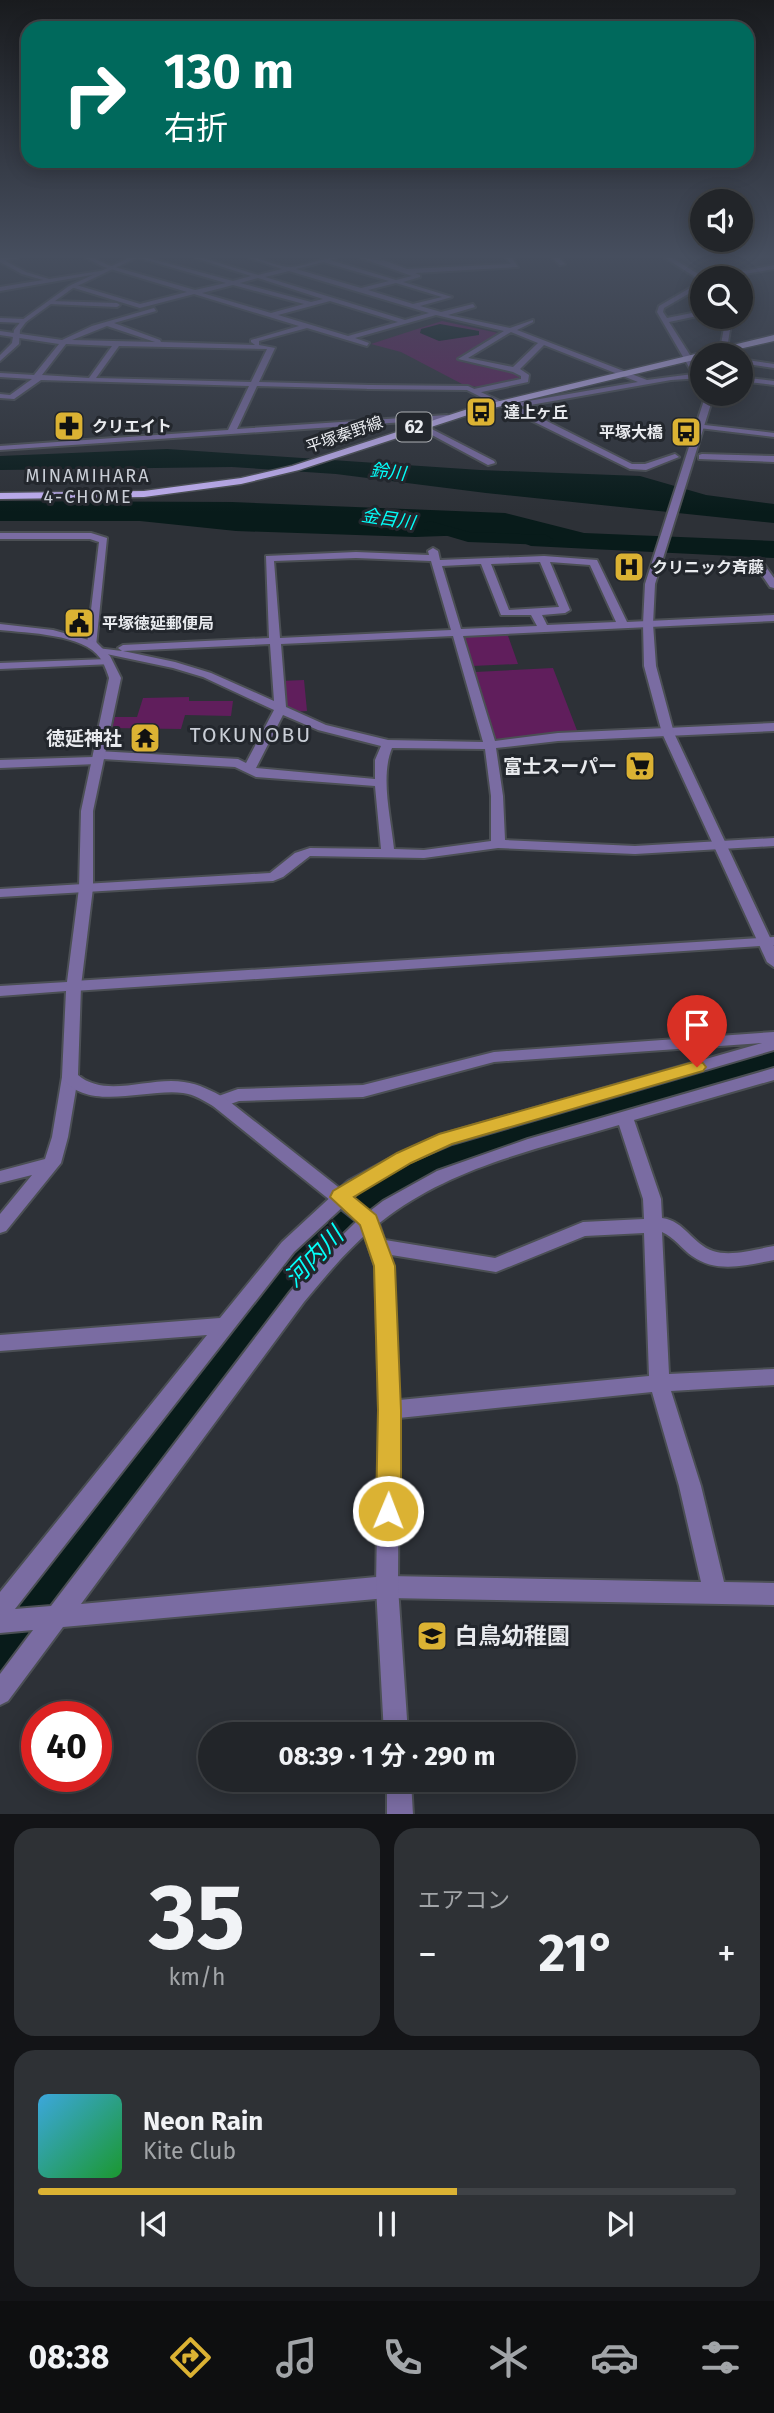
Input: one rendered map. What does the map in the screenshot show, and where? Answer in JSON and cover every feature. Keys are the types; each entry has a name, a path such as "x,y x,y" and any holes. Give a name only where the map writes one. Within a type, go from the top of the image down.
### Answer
{"main road":[{"name":"平塚秦野線","path":"0,496 144,494 253,479 447,417 690,358"}],"street":[{"path":"0,359 15,343"},
{"path":"0,396 11,397 39,377 62,343 268,347"},
{"path":"164,343 171,345"},
{"path":"230,433 271,348 257,343"},
{"path":"361,343 367,344"},
{"path":"477,391 525,380 523,373 515,370 462,359 490,343"},
{"path":"515,370 542,343"},
{"path":"545,343 646,382"},
{"path":"677,343 690,364"},
{"path":"91,380 117,344"},
{"path":"753,364 774,366"},
{"path":"0,374 91,380 464,388 511,406 630,466 646,467 675,457"},
{"path":"511,406 646,382 690,377"},
{"path":"753,381 774,383"},
{"path":"706,406 650,584 650,666 668,733 719,845 769,941 774,962"},
{"path":"0,448 447,417"},
{"path":"420,425 491,463"},
{"path":"699,426 774,435"},
{"path":"702,457 774,459"},
{"path":"0,536 91,536 104,540 100,652 113,671 114,687 97,757 88,811 86,888 74,986 70,1077 60,1137 52,1163 0,1226"},
{"path":"250,767 280,710 269,558 356,555 485,561 544,559 594,562 623,625"},
{"path":"435,557 490,745 497,796 498,844"},
{"path":"485,561 505,613 565,610 544,559"},
{"path":"760,565 774,585"},
{"path":"535,612 542,628"},
{"path":"0,666 100,652 275,641 774,618"},
{"path":"0,627 53,633 100,652 196,671 322,728 387,744 490,745 558,737 774,727"},
{"path":"387,744 381,760 381,783 387,814 388,854"},
{"path":"0,764 97,757 238,763 250,767 256,773 381,783"},
{"path":"0,893 273,877 281,874 300,853 310,852 424,854 498,844 635,850 774,842"},
{"path":"0,991 769,941"},
{"path":"219,1102 238,1096 363,1091 494,1057 774,1037"},
{"path":"0,1610 288,1247 342,1199 404,1158 446,1139 774,1045"},
{"path":"0,1693 298,1297 367,1219 450,1172 774,1073"},
{"path":"70,1077 85,1089 181,1087 197,1090 219,1102 367,1219 379,1246 384,1266 390,1410 387,1587 395,1722"},
{"path":"625,1117 652,1199 659,1384 690,1486 715,1593"},
{"path":"0,1177 52,1163"},
{"path":"379,1246 496,1265 583,1229 655,1225 678,1230 701,1254 714,1259 774,1253"},
{"path":"0,1343 225,1326"},
{"path":"390,1410 659,1384 774,1377"},
{"path":"0,1622 57,1619 387,1587 774,1594"},
{"path":"399,1792 400,1814"}],"shaded area":[{"path":"483,343 458,359 521,375 520,381 486,388 464,385 401,352 371,344"},
{"path":"507,633 518,664 472,666 463,635"},
{"path":"553,668 578,733 498,740 475,672"},
{"path":"304,680 307,711 293,712 283,707 281,681"},
{"path":"189,697 189,701 233,701 231,716 185,715 181,729 112,728 115,717 137,717 143,698"}],"water":[{"name":"鈴川","path":"167,449 480,470 640,476 706,495 774,504 774,523 486,493 336,474 232,467 0,470 0,456"},
{"path":"0,501 232,502 505,513 584,533 774,541 774,558 531,546 500,534 415,537 236,531 140,521 0,521"}],"waterway":[{"name":"金目川","path":"430,526 468,537 546,540"},
{"name":"河内川","path":"0,1656 306,1258 380,1194 437,1160 774,1059"}],"place":[{"name":"達上ヶ丘","path":"481,412"},
{"name":"クリエイト","path":"69,426"},
{"name":"平塚大橋","path":"686,432"},
{"name":"クリニック斉藤","path":"629,567"},
{"name":"平塚徳延郵便局","path":"79,623"},
{"name":"徳延神社","path":"145,738"},
{"name":"富士スーパー","path":"640,766"},
{"name":"白鳥幼稚園","path":"432,1636"}],"district":[{"name":"MINAMIHARA 4-CHOME","path":"88,486"},
{"name":"TOKUNOBU","path":"251,735"}],"route":[{"path":"388,1511 390,1410 384,1266 369,1221 340,1197 354,1186 404,1158 446,1139 522,1115 697,1067"}]}
